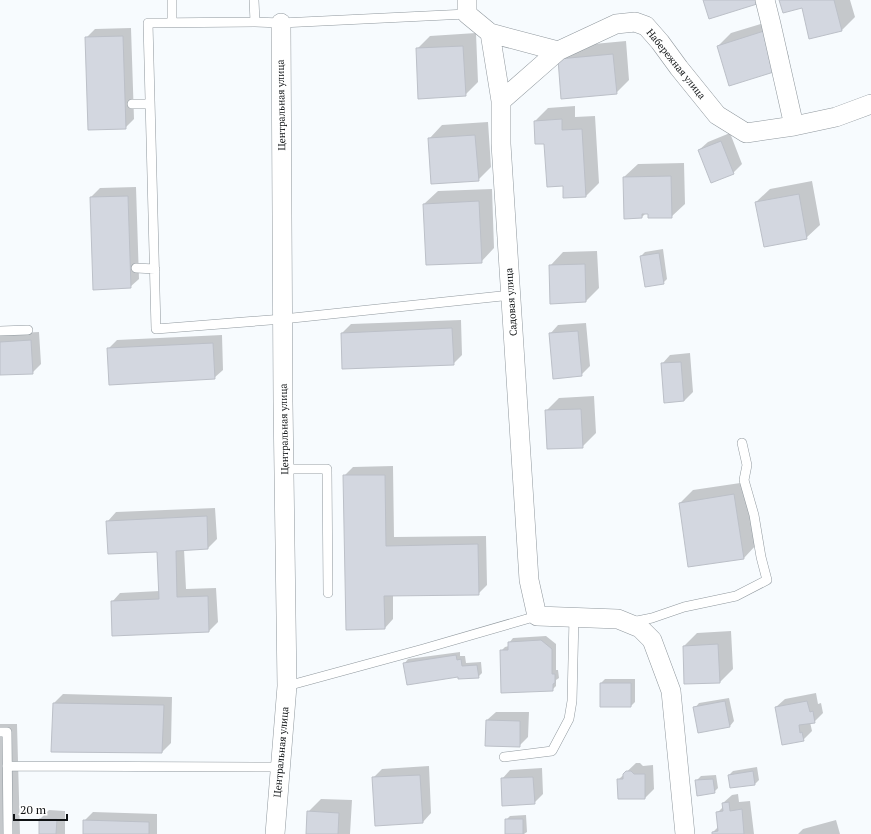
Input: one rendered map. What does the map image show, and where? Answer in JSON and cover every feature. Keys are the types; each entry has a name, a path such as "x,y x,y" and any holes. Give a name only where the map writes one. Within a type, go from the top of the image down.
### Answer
{"street":[{"path":"764,0 771,24 794,126"},
{"path":"467,7 490,33 558,51"},
{"name":"Набережная улица","path":"501,101 558,51 616,24 635,22 646,26 717,115 746,133 794,126 836,117 871,104"},
{"name":"Центральная улица","path":"275,834 287,686 281,23"},
{"name":"Садовая улица","path":"490,33 501,101 501,144 529,580 537,616"},
{"path":"537,616 618,619 640,628 652,640 671,691 685,834"}],"lane":[{"path":"172,0 172,23"},
{"path":"254,0 255,22"},
{"path":"467,7 281,23 148,23 156,329 283,319 511,295"},
{"path":"132,104 150,104"},
{"path":"136,268 155,268"},
{"path":"0,331 28,330"},
{"path":"627,623 652,618 684,607 736,596 767,580 761,557 754,515 744,480 747,465 742,443"},
{"path":"284,468 327,469 328,593"},
{"path":"287,686 537,616"},
{"path":"504,757 552,751 569,719 572,701 574,617"},
{"path":"0,732 7,732 8,834"},
{"path":"7,766 280,767"}],"building":[{"path":"703,0 755,0 757,4 709,19"},
{"path":"779,0 834,0 842,31 809,39 802,8 783,13"},
{"path":"764,31 777,71 729,86 717,46"},
{"path":"123,36 126,129 88,130 85,37"},
{"path":"463,46 466,96 418,99 416,48"},
{"path":"613,54 617,94 561,99 558,59"},
{"path":"562,119 562,130 582,129 586,197 563,198 563,186 547,187 544,144 535,144 534,121"},
{"path":"475,135 479,181 431,184 428,138"},
{"path":"721,141 734,174 711,183 698,150"},
{"path":"671,176 672,218 648,218 648,214 642,214 642,218 624,219 623,177"},
{"path":"799,194 807,239 764,247 755,202"},
{"path":"128,196 131,288 93,290 90,197"},
{"path":"479,201 482,263 426,265 423,204"},
{"path":"659,253 664,284 645,287 640,256"},
{"path":"585,264 586,302 550,304 549,265"},
{"path":"452,328 454,365 342,369 341,333"},
{"path":"578,331 582,376 553,379 549,333"},
{"path":"31,340 33,374 0,375 0,342"},
{"path":"213,343 215,379 109,385 107,348"},
{"path":"681,362 684,401 664,403 661,363"},
{"path":"581,409 583,448 547,449 545,410"},
{"path":"343,475 385,475 386,546 478,544 479,595 384,596 385,629 346,630"},
{"path":"734,494 744,559 688,567 679,503"},
{"path":"207,516 208,549 176,551 177,597 208,596 209,632 112,636 111,601 159,599 157,552 108,554 106,521"},
{"path":"541,640 552,649 552,674 555,674 553,691 501,693 500,650 508,650 508,642"},
{"path":"718,644 720,683 684,684 683,646"},
{"path":"456,655 457,660 461,659 462,666 477,665 479,678 458,679 458,677 407,685 403,663"},
{"path":"600,683 631,683 631,707 600,707"},
{"path":"725,701 730,727 698,733 693,707"},
{"path":"807,701 810,712 813,711 815,723 799,725 800,733 802,732 804,741 782,745 775,707"},
{"path":"53,703 164,705 162,753 51,752"},
{"path":"486,720 520,721 520,747 485,746"},
{"path":"626,771 631,771 634,774 645,774 645,799 618,799 617,779 623,779 623,774"},
{"path":"753,771 755,785 730,788 728,775"},
{"path":"420,775 423,823 375,826 372,777"},
{"path":"533,777 535,804 502,806 501,778"},
{"path":"713,779 715,793 697,796 695,780"},
{"path":"729,802 730,811 742,809 744,834 712,834 712,832 718,831 716,812 723,811 722,803"},
{"path":"307,811 339,813 338,834 306,834"},
{"path":"39,819 57,819 56,834 39,834"},
{"path":"505,819 523,819 523,834 505,834"},
{"path":"83,820 149,822 149,834 83,834"}]}
